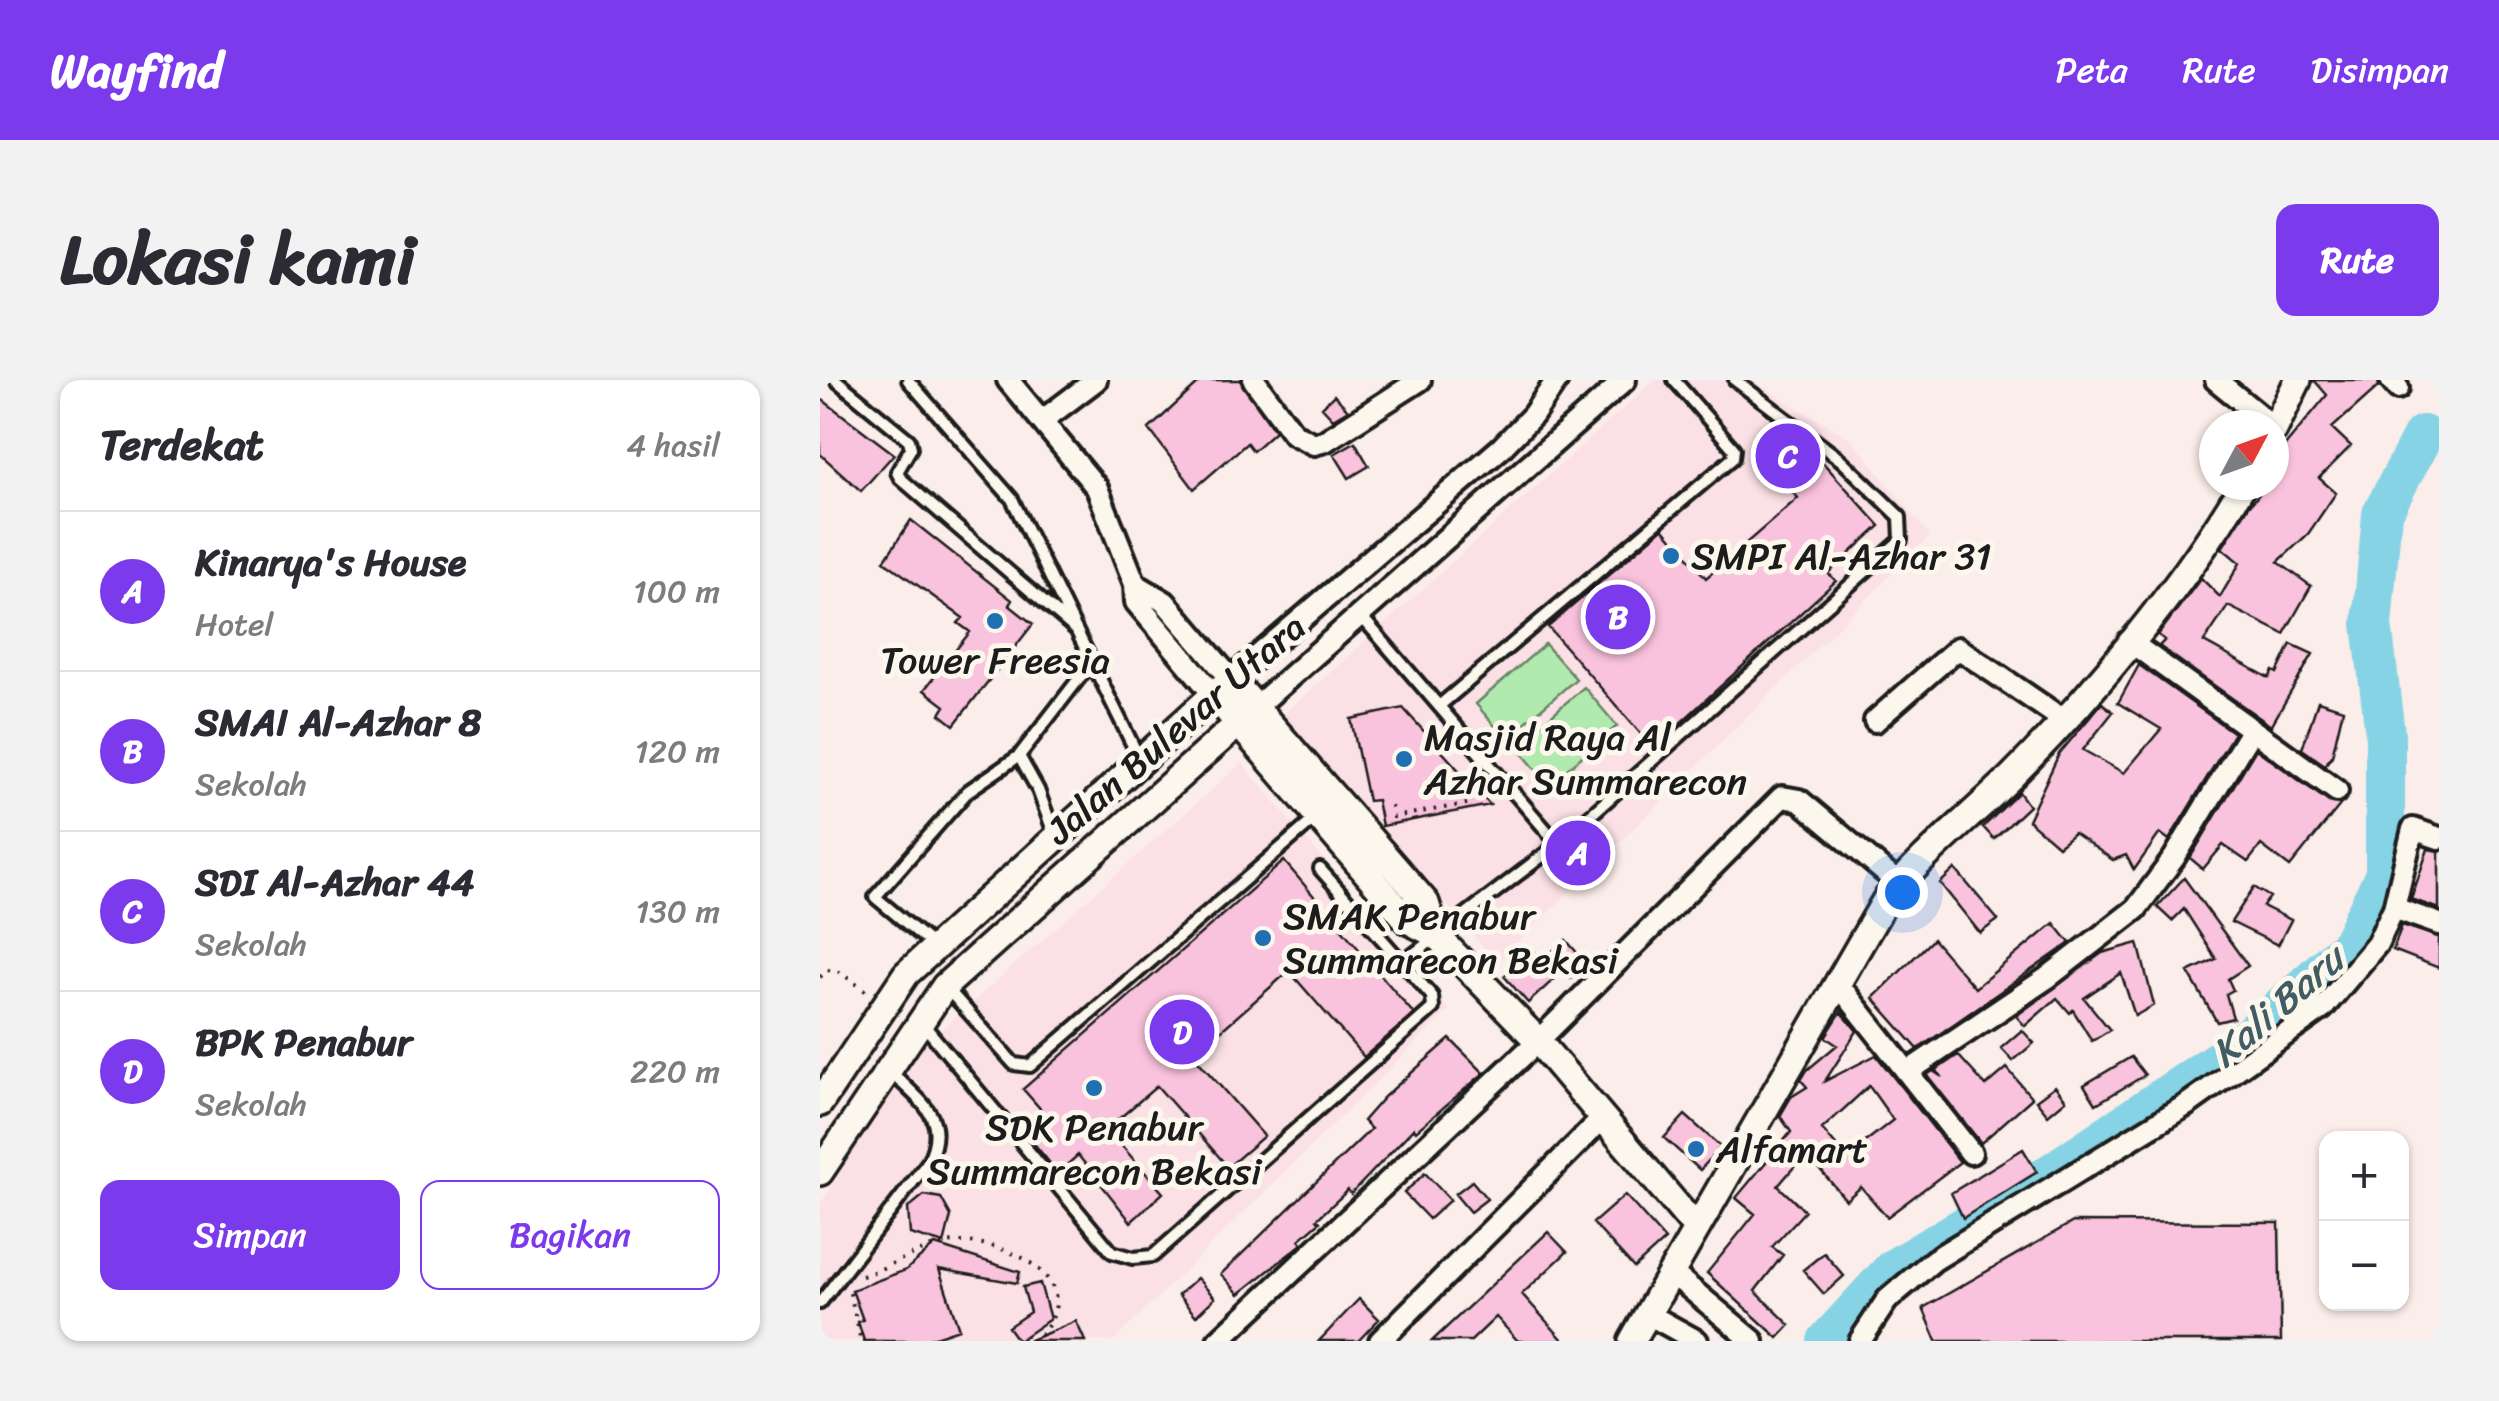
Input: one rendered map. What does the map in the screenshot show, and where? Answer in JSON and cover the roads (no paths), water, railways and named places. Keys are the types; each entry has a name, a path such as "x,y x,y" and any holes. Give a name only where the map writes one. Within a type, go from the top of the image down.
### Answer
{"street":[{"path":"1008,380 1097,488 1135,584 1136,602 1426,903 1436,935"},
{"path":"1042,420 1096,380"},
{"path":"1254,380 1294,434 1314,444 1330,439 1410,382"},
{"name":"Jalan Bulevar Utara","path":"820,1103 884,1004 934,947 1222,687 1501,448 1557,380"},
{"path":"2216,380 2252,410"},
{"path":"2283,410 2298,380"},
{"name":"Jalan Bulevar Utara","path":"820,1172 944,986 1621,382"},
{"path":"1632,1341 1859,941 1898,884 2066,721 2130,641 2232,500"},
{"path":"2130,641 2250,732 2337,791"},
{"path":"1875,721 1958,648 2066,721"},
{"path":"1247,715 1319,815 1407,920 1436,935 1538,1041 1696,1228"},
{"path":"1909,1072 2047,978 2136,909 2174,858 2250,732"},
{"path":"1218,1341 1538,1041 1782,797 1799,800 1898,884"},
{"path":"1860,1341 1887,1300 1934,1260 2122,1147 2322,1008 2377,944 2394,908 2413,829 2439,838"},
{"path":"2394,908 2439,924"},
{"path":"1838,984 1970,1153"},
{"path":"1380,1341 1602,1118"},
{"path":"1672,1273 1753,1341"},
{"path":"1648,1314 1697,1341"}],"lane":[{"path":"836,380 909,440 911,448 897,472 900,478 1081,634"},
{"path":"908,380 1012,499 1140,761"},
{"path":"1439,706 1733,458 1734,449 1674,380"},
{"path":"1402,962 1558,844 1901,540 1900,517 1865,480 1735,380"},
{"path":"1361,616 1558,844"},
{"path":"934,947 875,898 968,791 1019,756 1084,672"},
{"path":"1019,756 1038,790 1055,837"},
{"path":"944,986 1014,1064 1030,1066 1319,815"},
{"path":"919,1019 1112,1252 1153,1256 1432,1010 1432,996 1320,869"},
{"path":"820,1303 928,1162 938,1139 930,1116 887,1068"}],"waterway":[{"name":"Kali Baru","path":"1827,1341 1893,1269 2029,1188 2235,1049 2351,944 2385,874 2385,734 2372,624 2382,514 2423,435"}],"place":[{"name":"SDI Al-Azhar 44","path":"1788,456"},
{"name":"SMPI Al-Azhar 31","path":"1671,556"},
{"name":"SMAI Al-Azhar 8","path":"1618,617"},
{"name":"Tower Freesia","path":"995,621"},
{"name":"Masjid Raya Al Azhar Summarecon","path":"1404,759"},
{"name":"Kinarya's House","path":"1578,853"},
{"name":"SMAK Penabur Summarecon Bekasi","path":"1263,938"},
{"name":"BPK Penabur","path":"1182,1032"},
{"name":"SDK Penabur Summarecon Bekasi","path":"1094,1088"},
{"name":"Alfamart","path":"1696,1149"}]}
